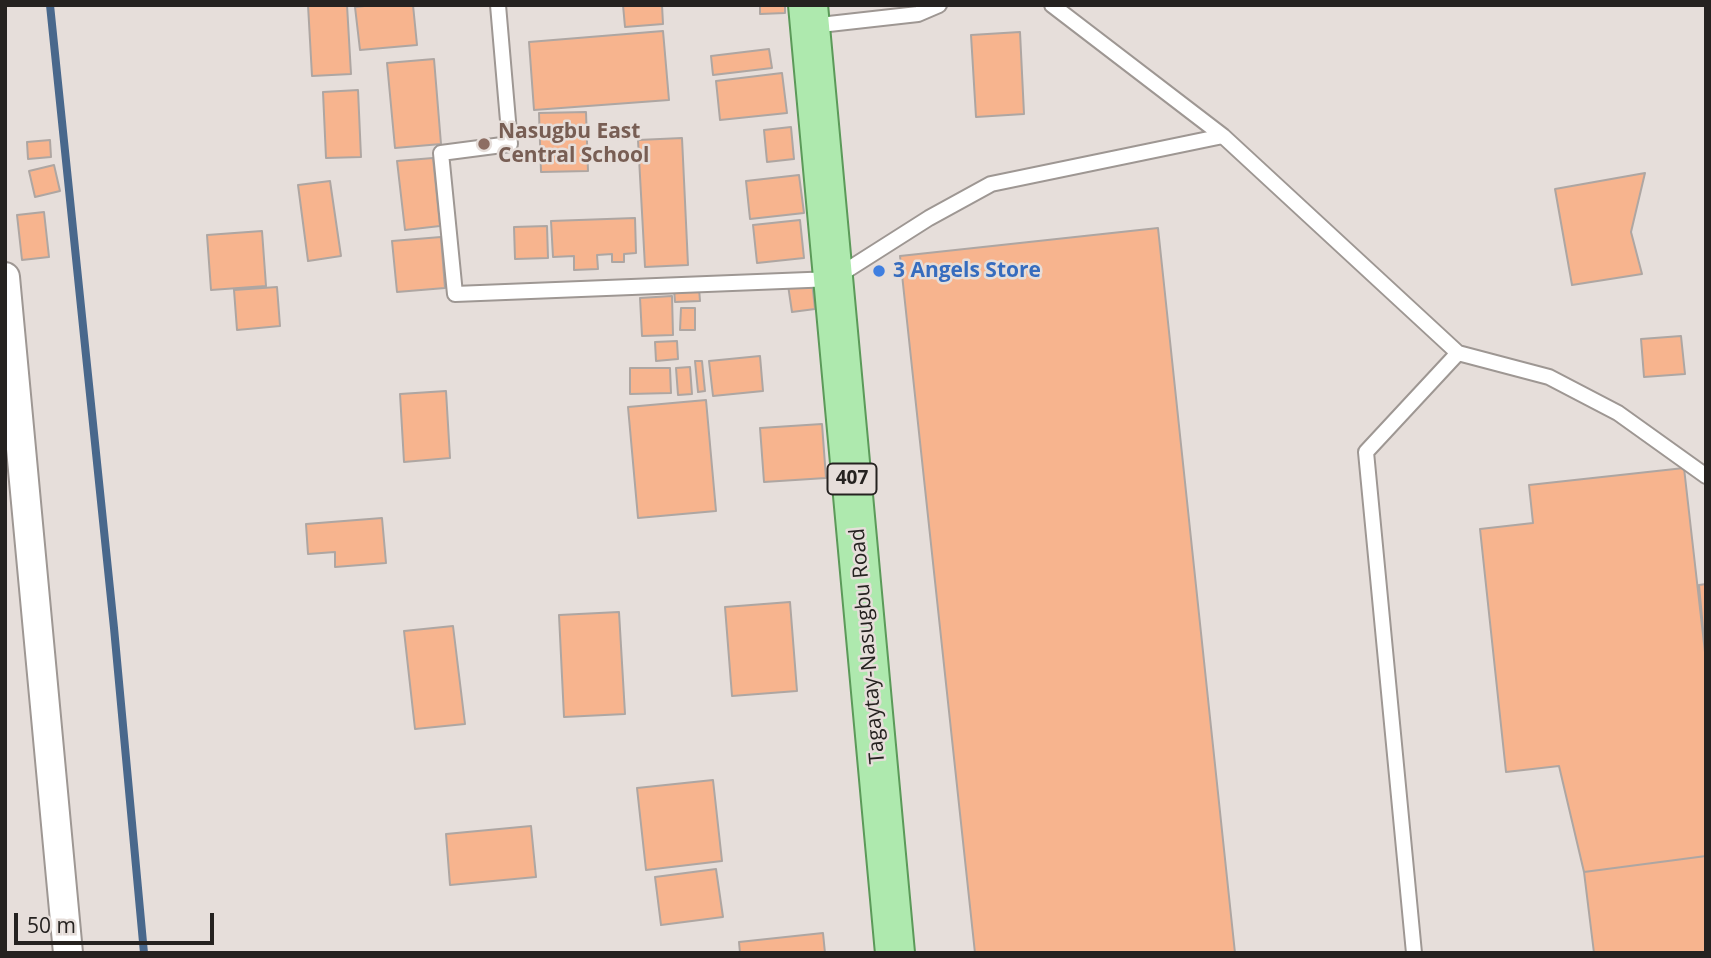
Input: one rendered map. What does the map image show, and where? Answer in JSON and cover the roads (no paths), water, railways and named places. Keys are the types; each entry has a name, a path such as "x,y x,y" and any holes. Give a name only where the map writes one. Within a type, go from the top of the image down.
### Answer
{"main road":[{"name":"Tagaytay-Nasugbu Road","path":"808,16 895,953"}],"street":[{"path":"5,277 68,953"}],"lane":[{"path":"498,5 510,144 440,153 455,294 833,279 929,218 991,184 1223,136"},
{"path":"808,16 918,14 939,5"},
{"path":"1052,5 1223,136 1458,353 1549,377 1618,413 1706,476"},
{"path":"1414,953 1366,452 1458,353"}],"waterway":[{"path":"50,5 114,628 144,953"}],"place":[{"name":"Nasugbu East Central School","path":"484,144"},
{"name":"3 Angels Store","path":"879,271"}]}
